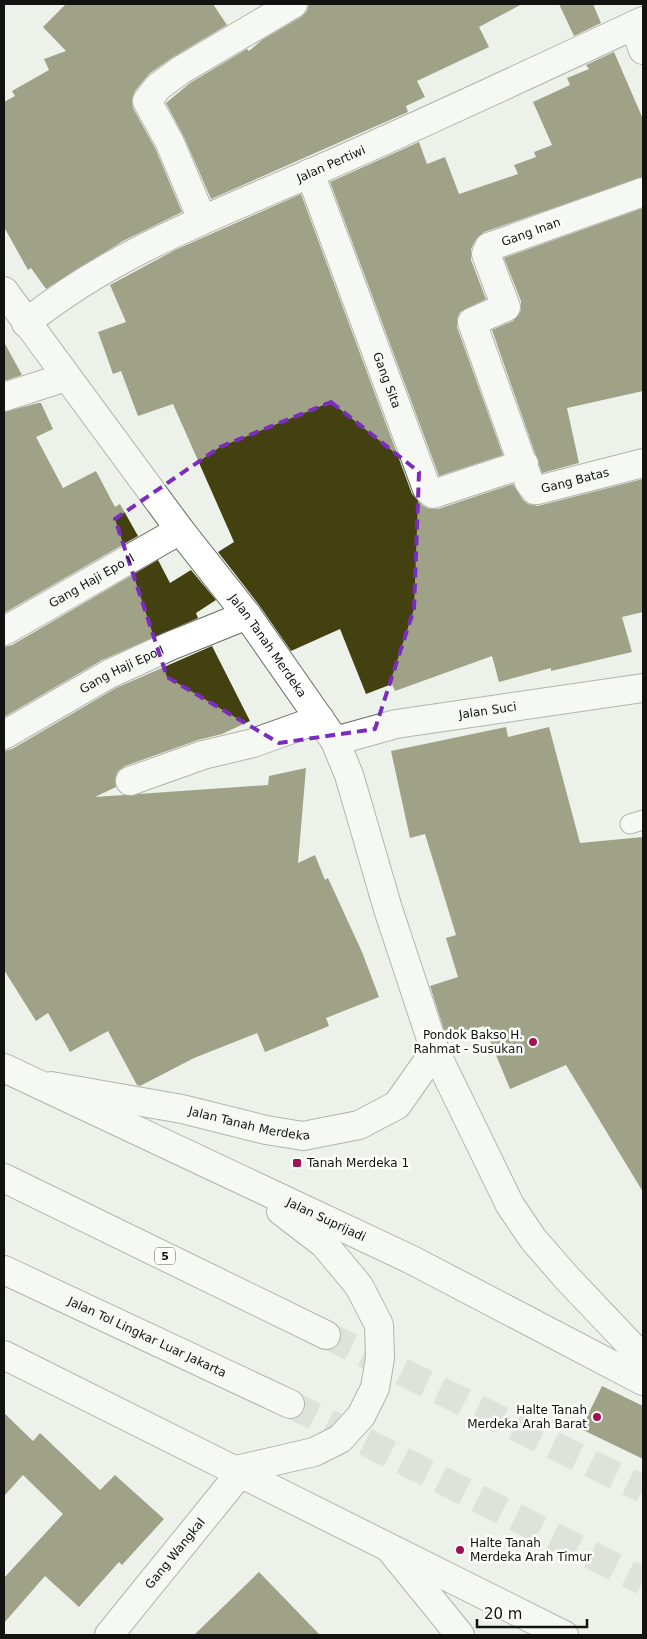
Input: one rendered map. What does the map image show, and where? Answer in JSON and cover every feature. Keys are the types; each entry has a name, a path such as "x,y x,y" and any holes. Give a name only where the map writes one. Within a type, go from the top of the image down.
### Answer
{"main road":[{"path":"202,219 170,143 147,101 158,86 181,70 293,4"},
{"name":"Jalan Pertiwi","path":"26,323 61,295 84,280 202,219 640,32"},
{"name":"Gang Sita","path":"310,173 427,489 433,494 524,464"},
{"name":"Gang Inan","path":"524,464 472,325 474,319 506,307 486,251 489,247 643,192"},
{"name":"Jalan Tanah Merdeka","path":"4,290 26,323 180,530 247,615 327,730 349,774 388,909 435,1051 510,1206 533,1239 643,1358"},
{"path":"4,397 66,377"},
{"name":"Gang Batas","path":"524,464 529,482 534,490 538,490 643,463"},
{"name":"Gang Haji Epo II","path":"4,631 180,530"},
{"name":"Gang Haji Epo I","path":"4,735 109,674 170,646 247,615"},
{"name":"Jalan Suci","path":"130,782 203,755 253,743 327,730 396,724 643,688"},
{"name":"Jalan Tanah Merdeka","path":"32,1083 182,1108 266,1130 303,1136 359,1125 397,1105 435,1051"},
{"name":"Jalan Suprijadi","path":"4,1068 32,1083 412,1260 643,1381"},
{"name":"5","path":"4,1178 326,1335"},
{"path":"238,1471 314,1452 340,1439 361,1416 375,1388 380,1358 379,1325 358,1286 324,1244 245,1182"},
{"name":"Jalan Tol Lingkar Luar Jakarta","path":"4,1270 290,1404"},
{"path":"4,1355 564,1635"},
{"name":"Gang Wangkal","path":"109,1635 238,1471"},
{"path":"390,1549 460,1635"}],"highlighted area":[{"path":"331,402 419,472 414,609 375,729 279,743 167,677 115,519 220,447"}],"building":[{"path":"66,4 213,4 227,25 173,57 149,74 135,91 132,99 133,108 156,150 182,212 123,241 46,289 31,268 28,270 4,227 4,102 15,96 12,91 49,70 44,59 66,51 43,27"},
{"path":"309,4 522,4 479,27 489,47 417,81 425,97 406,106 408,112 211,199 184,137 166,103 190,83 247,49 249,51 262,40 301,17 307,11"},
{"path":"559,4 593,4 601,23 574,36"},
{"path":"614,52 643,119 643,177 484,232 475,241 471,249 471,260 486,299 460,312 457,319 457,327 503,455 439,476 330,182 419,142 427,164 445,157 459,194 518,174 514,165 536,157 534,152 552,145 533,102 570,85 567,78 589,69 586,65"},
{"path":"301,194 412,494 423,506 430,509 438,509 513,484 523,500 528,504 538,506 643,479 643,612 622,617 632,652 551,671 551,668 499,682 492,656 395,691 392,684 366,694 340,629 291,651 259,605 218,552 234,542 173,404 138,416 121,371 113,374 98,332 126,322 110,285 175,250"},
{"path":"643,208 643,391 567,408 579,463 542,473 492,330 513,321 521,310 521,301 504,258"},
{"path":"4,342 22,375 4,381"},
{"path":"41,403 53,429 36,437 63,488 96,471 115,507 120,504 138,536 4,613 4,412"},
{"path":"158,560 170,583 191,570 216,600 196,613 198,618 102,660 4,717 4,647 12,645"},
{"path":"212,646 250,721 222,734 198,740 125,766 118,771 115,778 116,787 95,797 268,785 269,776 306,768 298,863 315,855 325,880 328,878 362,952 379,997 326,1018 329,1026 265,1052 257,1033 194,1058 140,1086 137,1085 108,1031 70,1052 48,1013 36,1021 4,970 4,751 12,749 116,688"},
{"path":"506,727 508,737 549,727 580,843 643,837 643,1192 566,1065 510,1089 484,1026 446,1036 430,986 458,977 446,938 456,935 425,834 410,838 391,751"},
{"path":"602,1386 643,1406 643,1459 581,1429"},
{"path":"4,1413 33,1441 40,1433 100,1490 115,1475 164,1519 122,1565 119,1562 79,1607 45,1576 4,1623 4,1578 63,1514 23,1475 4,1496"},
{"path":"259,1572 320,1635 194,1635"}],"tunnel":[{"path":"326,1335 643,1489"},
{"path":"290,1404 643,1581"}],"place":[{"name":"Pondok Bakso H. Rahmat - Susukan","path":"533,1042"},
{"name":"Tanah Merdeka 1","path":"297,1163"},
{"name":"Halte Tanah Merdeka Arah Barat","path":"597,1417"},
{"name":"Halte Tanah Merdeka Arah Timur","path":"460,1550"}]}
